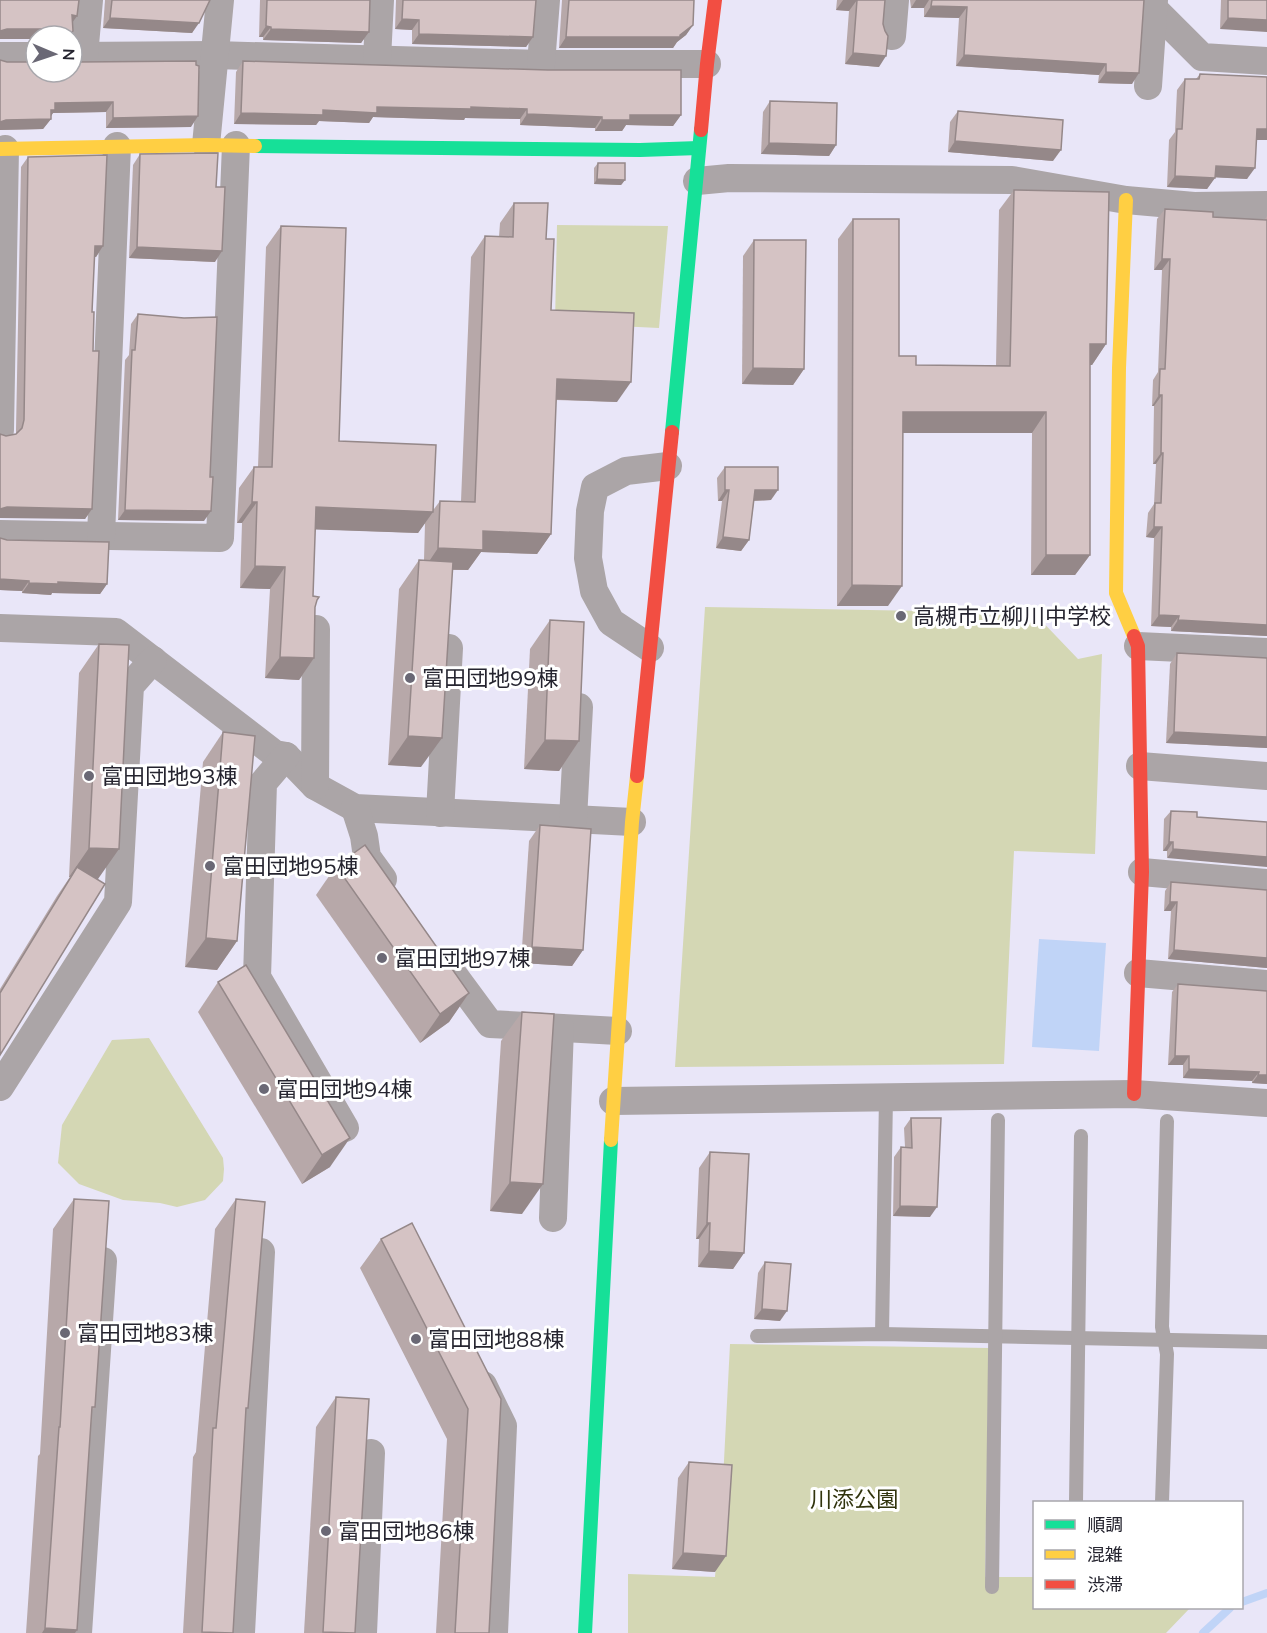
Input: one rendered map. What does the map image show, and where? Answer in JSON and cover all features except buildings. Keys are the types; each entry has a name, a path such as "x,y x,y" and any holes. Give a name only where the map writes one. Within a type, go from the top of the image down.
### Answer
{"street":[{"path":"84,25 89,0"},
{"path":"206,144 220,0"},
{"path":"377,59 380,0"},
{"path":"541,64 546,0"},
{"path":"585,1633 613,1101 632,822 715,0"},
{"path":"892,36 895,0"},
{"path":"1154,4 1202,57 1267,61"},
{"path":"1148,86 1154,4"},
{"path":"84,56 215,55 541,64 707,64"},
{"path":"0,56 24,56"},
{"path":"0,430 3,149 206,144 640,150 699,148"},
{"path":"0,534 219,537 236,145"},
{"path":"101,536 117,146"},
{"path":"697,181 729,178 1012,180 1126,200 1194,206 1267,205"},
{"path":"1126,200 1119,380 1116,592 1138,646 1142,872 1134,1094"},
{"path":"650,648 611,622 594,591 588,558 590,511 595,487 626,471 668,466"},
{"path":"0,637 0,628 116,632 275,754 286,756 315,786 354,808 632,822"},
{"path":"315,786 316,629"},
{"path":"1138,646 1267,652"},
{"path":"440,813 449,648"},
{"path":"0,1087 118,902 130,686 153,660"},
{"path":"573,819 580,681"},
{"path":"286,756 263,783 257,977 345,1128"},
{"path":"1140,766 1267,776"},
{"path":"354,808 364,836 367,857 395,896"},
{"path":"1142,872 1267,884"},
{"path":"430,943 490,1024 618,1030"},
{"path":"1138,973 1267,984"},
{"path":"553,1218 560,1028"},
{"path":"613,1101 1134,1094 1267,1103"},
{"path":"242,1633 261,1252"},
{"path":"78,1633 103,1261"},
{"path":"471,1362 503,1426 494,1633"},
{"path":"363,1633 371,1453"}],"lane":[{"path":"882,1334 886,1097"},
{"path":"992,1587 998,1120"},
{"path":"1162,1501 1167,1354 1162,1327 1167,1120"},
{"path":"1076,1501 1081,1136"},
{"path":"757,1336 882,1334 1267,1342"}],"green space":[{"path":"557,225 668,226 659,328 555,323"},
{"path":"705,607 1034,613 1078,659 1102,654 1095,854 1014,851 1004,1064 675,1067"},
{"path":"149,1038 223,1158 223,1181 205,1200 177,1207 123,1200 79,1184 58,1163 62,1125 112,1040"},
{"name":"川添公園","path":"730,1344 989,1348 985,1577 1033,1577 1033,1609 1189,1609 1166,1633 628,1633 628,1574 715,1577"}],"water":[{"path":"1039,939 1106,943 1099,1051 1032,1047"}],"waterway":[{"path":"1243,1602 1267,1593"},
{"path":"1203,1633 1229,1609"}],"traffic: fast":[{"path":"672,432 701,130"},
{"path":"255,146 640,150 699,148"},
{"path":"585,1633 611,1140"}],"traffic: slow":[{"path":"0,149 255,146"},
{"path":"1126,200 1119,368 1116,593 1134,636"},
{"path":"611,1140 637,776"}],"traffic: jam":[{"path":"701,130 715,0"},
{"path":"637,776 672,432"},
{"path":"1134,636 1138,646 1142,872 1134,1094"}],"place":[{"name":"高槻市立柳川中学校","path":"901,616"},
{"name":"富田団地99棟","path":"410,678"},
{"name":"富田団地93棟","path":"89,776"},
{"name":"富田団地95棟","path":"210,866"},
{"name":"富田団地97棟","path":"382,958"},
{"name":"富田団地94棟","path":"264,1089"},
{"name":"富田団地83棟","path":"65,1333"},
{"name":"富田団地88棟","path":"416,1339"},
{"name":"富田団地86棟","path":"326,1531"}]}
